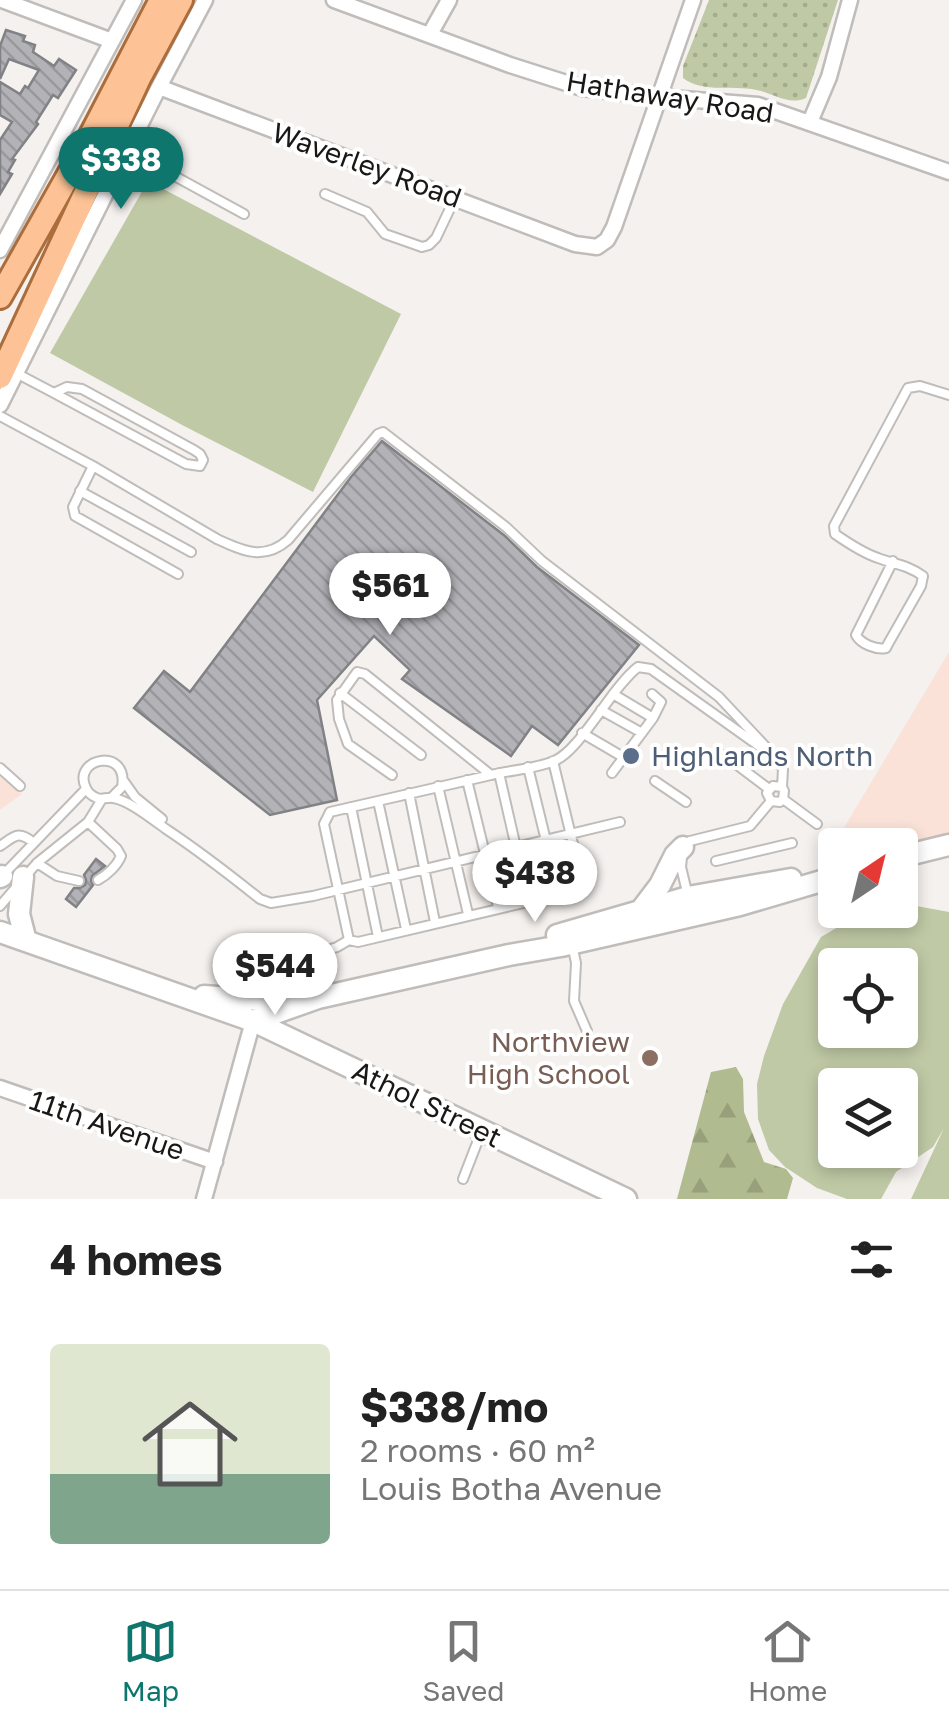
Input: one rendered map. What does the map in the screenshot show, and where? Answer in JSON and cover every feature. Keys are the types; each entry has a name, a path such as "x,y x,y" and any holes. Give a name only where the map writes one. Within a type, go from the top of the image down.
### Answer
{"main road":[{"path":"0,297 161,0"},
{"path":"8,375 139,78 182,0"},
{"path":"918,853 949,845"},
{"path":"641,910 660,885 674,855 683,847"},
{"path":"12,874 26,941"},
{"path":"509,954 567,931 641,910 740,905 818,880"},
{"path":"253,1021 314,999 509,954 572,944 690,906"},
{"name":"Athol Street","path":"0,932 253,1021 626,1199"},
{"path":"192,998 314,999"},
{"path":"304,1045 300,1022 314,999"}],"street":[{"path":"2,0 112,41"},
{"path":"0,250 134,0"},
{"path":"0,405 8,375 205,0"},
{"name":"Hathaway Road","path":"334,0 582,88 748,104 949,172"},
{"path":"430,34 449,0"},
{"path":"658,97 694,0"},
{"path":"810,122 828,77 850,0"},
{"name":"Waverley Road","path":"159,87 575,244 597,247 610,234 658,97"},
{"path":"204,1199 253,1021"},
{"name":"11th Avenue","path":"0,1088 215,1162"}],"lane":[{"path":"127,150 244,214"},
{"path":"325,194 367,212 385,234 416,247 429,245 436,238 455,198"},
{"path":"8,375 54,394 186,464 200,466 200,454 194,450 82,390 68,387 54,394"},
{"path":"893,561 857,632 856,638 878,649 886,648 924,578 914,569 893,561 876,558 840,538 834,526 908,388 920,386 949,395"},
{"path":"0,416 217,539 238,549 260,553 276,550 288,540 383,432 718,697 780,762 784,799"},
{"path":"93,466 72,510 75,516 178,574"},
{"path":"80,492 191,552"},
{"path":"349,940 324,824 330,812 553,762 570,749 638,667 651,669 780,762"},
{"path":"392,775 345,740 336,707 340,693 355,674 364,674 495,774 528,900"},
{"path":"340,693 420,755"},
{"path":"613,694 653,718"},
{"path":"612,773 653,718 661,702 652,694"},
{"path":"601,710 642,733"},
{"path":"582,733 624,757"},
{"path":"724,755 769,789"},
{"path":"178,835 142,812 90,794 86,790 86,770 108,760 119,768 135,797 178,835 260,899 272,903 620,822"},
{"path":"224,996 270,981 349,940 358,942 579,890 582,881 553,762"},
{"path":"528,767 559,894"},
{"path":"0,768 20,786"},
{"path":"12,874 88,822 107,798 118,793 123,780"},
{"path":"467,780 498,907"},
{"path":"654,781 686,802"},
{"path":"782,787 777,785 767,793 775,803 784,799"},
{"path":"438,786 468,914"},
{"path":"0,906 12,874 34,843 86,790"},
{"path":"409,793 435,922"},
{"path":"784,799 817,824"},
{"path":"378,801 406,929"},
{"path":"690,906 681,867 683,847 690,841 750,826 771,801"},
{"path":"351,807 378,937"},
{"path":"88,822 120,856 98,880"},
{"path":"0,846 18,834 34,843"},
{"path":"716,861 792,843"},
{"path":"12,874 57,876 78,882"},
{"path":"572,944 576,962 574,1001 587,1031"},
{"path":"463,1179 482,1130"}],"shaded area":[{"path":"949,652 949,848 918,856 918,828 844,828"},
{"path":"0,771 22,794 0,810"}],"green space":[{"path":"709,0 838,0 806,98 789,100 752,89 700,86 683,78 683,66"},
{"path":"148,181 401,314 313,492 50,353"},
{"path":"918,906 949,912 949,1199 911,1199 944,1128 933,1147 918,1157 918,1068 818,1068 818,1168 902,1168 881,1199 847,1199 817,1188 785,1167 769,1150 758,1119 757,1084 783,1004 821,937 836,928 918,928"},
{"path":"736,1067 743,1079 744,1112 764,1162 786,1169 793,1178 787,1199 677,1199 711,1072"}],"building":[{"path":"6,30 25,36 23,41 35,45 33,52 54,66 59,59 76,70 58,98 53,95 38,124 12,159 15,160 8,172 12,174 0,194 0,140 12,122 0,115 0,82 20,94 39,70 9,59 0,79 0,46"},
{"path":"382,441 639,645 558,745 532,726 511,756 402,679 410,670 374,636 317,700 337,800 270,815 134,708 164,671 190,692"},
{"path":"96,859 105,866 92,876 93,885 76,907 66,899 74,888 85,885 84,875"}],"place":[{"name":"Highlands North","path":"631,756"},
{"name":"Northview High School","path":"650,1058"}]}
